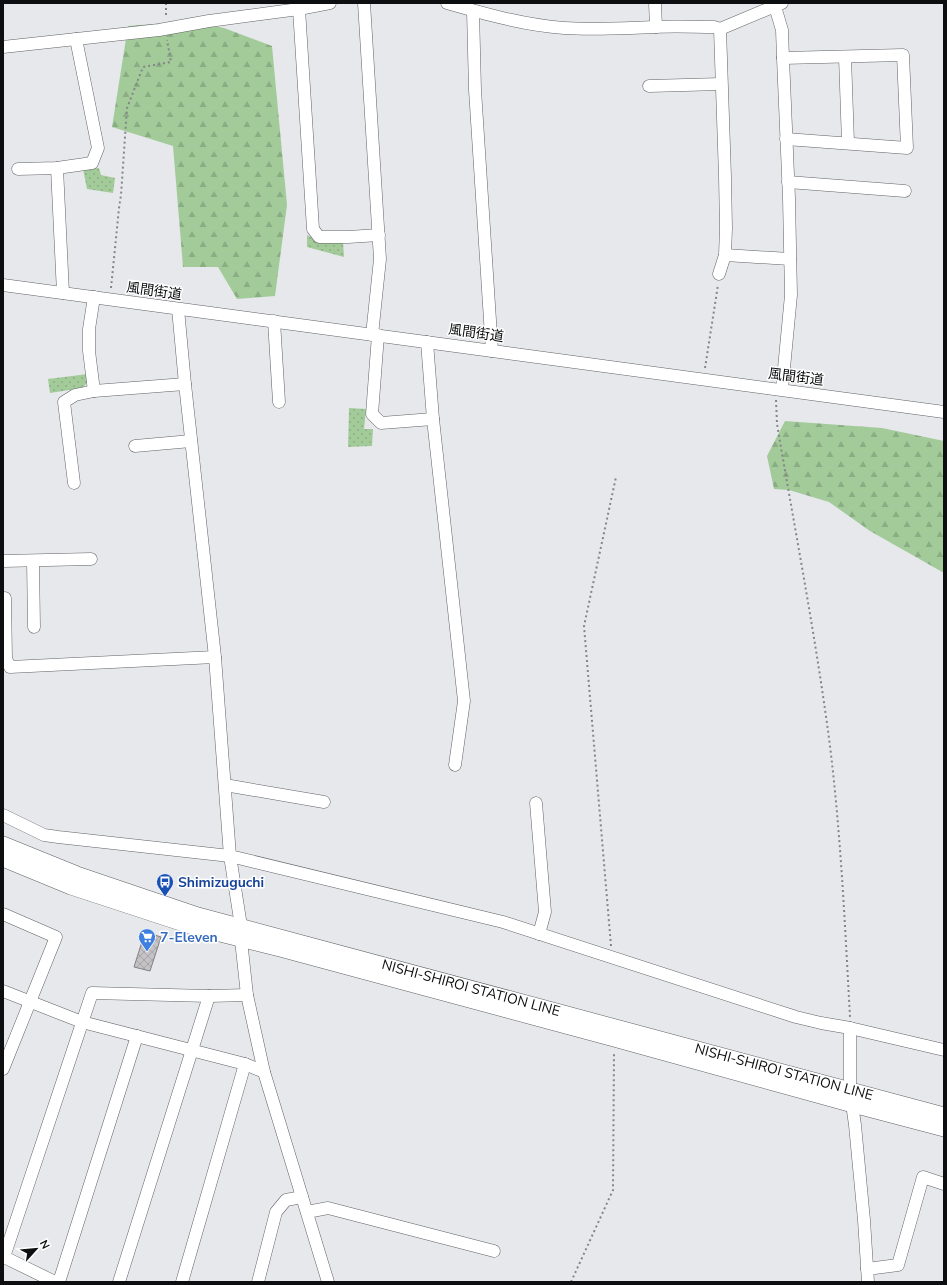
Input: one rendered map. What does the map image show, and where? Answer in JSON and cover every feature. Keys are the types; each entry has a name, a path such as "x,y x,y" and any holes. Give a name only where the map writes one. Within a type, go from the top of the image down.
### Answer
{"main road":[{"name":"NISHI-SHIROI STATION LINE","path":"3,844 77,874 198,915 280,949 614,1039 853,1106 944,1128"},
{"name":"NISHI-SHIROI STATION LINE","path":"3,859 71,887 196,928 241,933 944,1115"}],"street":[{"path":"3,47 159,30 300,9 330,3"},
{"path":"364,3 380,260 372,414 381,423 433,419"},
{"path":"447,3 473,11 546,26 566,28 720,28 777,4 782,30 791,295 779,389"},
{"path":"655,3 656,27"},
{"path":"300,9 313,229 319,237 348,238 379,235"},
{"path":"473,11 475,90 492,351"},
{"path":"720,28 725,177 724,256 720,274"},
{"path":"18,169 57,168 92,163 98,148 76,39"},
{"path":"783,58 903,55 906,148 786,139"},
{"path":"846,57 848,143"},
{"path":"648,86 722,84"},
{"path":"57,168 63,293"},
{"path":"788,182 905,191"},
{"path":"724,256 790,259"},
{"name":"風間街道","path":"3,285 944,412"},
{"path":"94,298 89,329 94,391"},
{"path":"178,309 215,657 230,856 241,933 247,995 264,1072 328,1282"},
{"path":"274,321 279,402"},
{"path":"427,342 433,419 464,701 455,765"},
{"path":"74,483 64,402 75,395 94,391 185,384"},
{"path":"135,446 191,441"},
{"path":"3,561 92,559"},
{"path":"33,561 34,627"},
{"path":"5,598 6,659 10,667 215,657"},
{"path":"225,785 324,802"},
{"path":"536,803 545,912 539,934"},
{"path":"3,815 44,834 58,837 230,856 502,922 796,1017 944,1050"},
{"path":"3,914 56,937 3,1069"},
{"path":"3,991 82,1022 245,1064 264,1072"},
{"path":"55,1282 4,1258 92,993 209,996 247,995"},
{"path":"119,1282 209,996"},
{"path":"850,1028 850,1090 853,1106 864,1220 868,1282"},
{"path":"59,1282 137,1036"},
{"path":"182,1282 245,1064"},
{"path":"867,1268 898,1265 923,1177 944,1184"},
{"path":"258,1282 276,1212 286,1200 302,1197"},
{"path":"307,1212 328,1208 494,1251"}],"path":[{"path":"109,300 118,208 121,195 127,108 143,67 171,62 166,28"},
{"path":"704,380 720,274"},
{"path":"779,389 777,424 805,580 830,747 839,840 850,1028"},
{"path":"612,958 584,626 616,477"},
{"path":"571,1282 613,1190 614,1039"}],"green space":[{"path":"192,21 224,28 272,46 287,205 275,296 237,299 218,267 183,267 173,146 112,127 128,26"},
{"path":"99,168 101,175 115,178 113,193 87,189 83,169"},
{"path":"307,235 317,241 343,241 344,257 307,247"},
{"path":"88,374 89,381 82,388 50,393 48,379"},
{"path":"349,408 366,409 364,429 373,429 372,446 348,447"},
{"path":"785,421 882,428 944,441 944,573 870,531 829,502 789,490 774,489 767,456"}],"building":[{"name":"7-Eleven","path":"145,932 161,937 150,971 134,967"}],"place":[{"name":"Shimizuguchi","path":"165,897"},
{"name":"7-Eleven","path":"147,952"}]}
